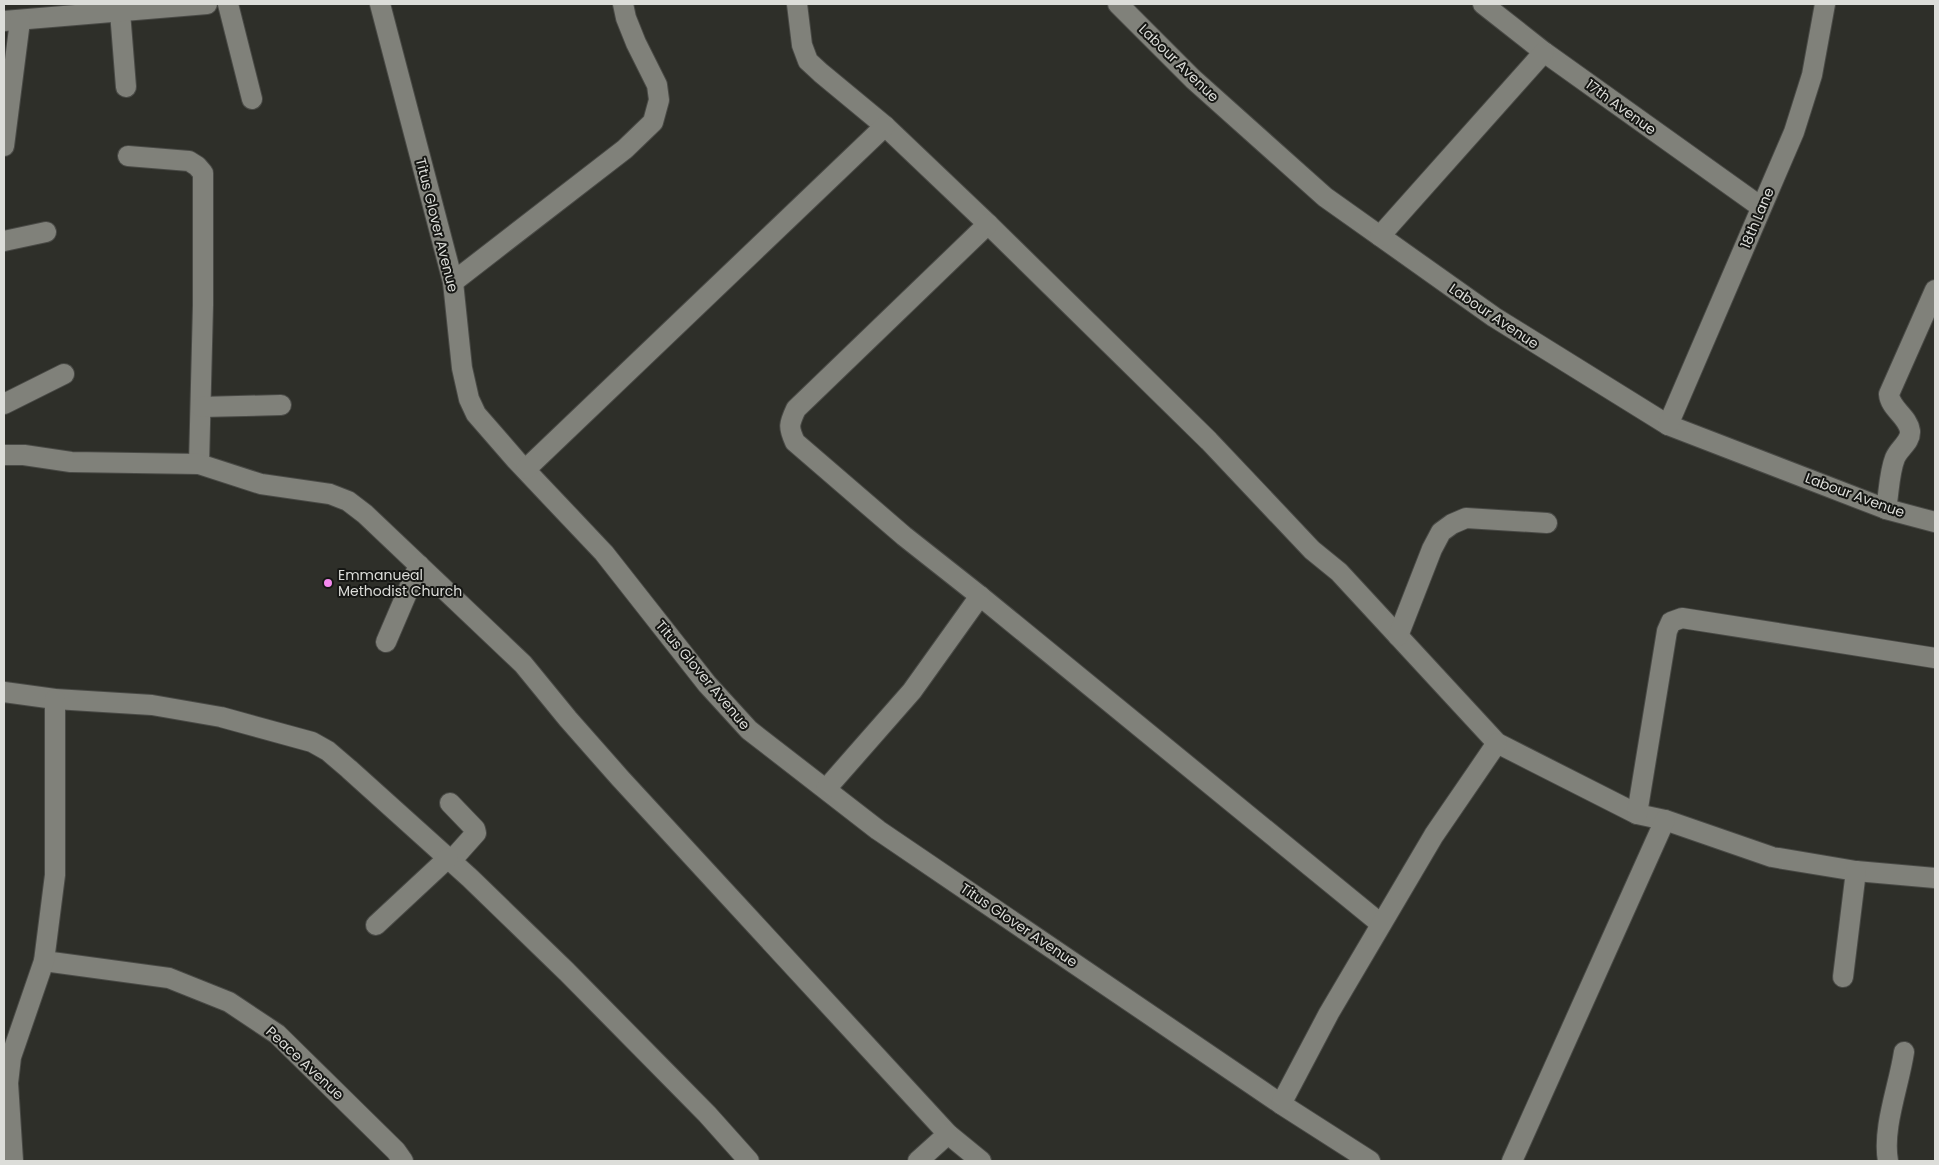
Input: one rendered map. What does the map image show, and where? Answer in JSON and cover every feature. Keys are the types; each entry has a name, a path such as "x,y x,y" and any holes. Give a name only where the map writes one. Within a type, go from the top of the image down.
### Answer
{"street":[{"path":"4,146 10,17 120,12 207,4"},
{"path":"228,4 252,99"},
{"name":"Titus Glover Avenue","path":"380,4 453,282 462,368 469,398 476,414 578,527 604,553 707,684 749,730 878,830 1281,1104 1370,1161"},
{"path":"453,282 625,149 653,122 659,100 657,85 636,43 626,18 623,4"},
{"path":"797,4 802,45 808,61 820,74 885,126 988,224 1209,441 1312,550 1339,572 1498,743 1637,814 1665,820 1772,857 1856,871 1935,878"},
{"name":"Labour Avenue","path":"1118,4 1193,79 1325,197 1494,317 1668,425 1886,509 1935,522"},
{"name":"17th Avenue","path":"1483,4 1544,52 1761,207"},
{"name":"18th Lane","path":"1668,425 1794,132 1812,75 1825,4"},
{"path":"120,12 126,87"},
{"path":"1380,236 1544,52"},
{"path":"526,469 885,126"},
{"path":"128,156 189,161 203,173 203,305 199,464"},
{"path":"988,224 796,409 790,422 790,431 795,442 804,452 904,536 1381,924"},
{"path":"4,241 46,232"},
{"path":"1886,509 1894,460 1909,438 1910,430 1889,398 1889,394 1935,290"},
{"path":"4,404 64,374"},
{"path":"201,407 281,405"},
{"path":"4,455 24,455 71,462 199,464 261,484 330,494 348,502 365,514 523,664 620,778 948,1134 981,1161"},
{"path":"1398,636 1432,549 1442,532 1452,524 1466,518 1548,522"},
{"path":"386,642 419,564"},
{"path":"826,789 912,691 980,596"},
{"path":"1637,814 1668,630 1671,622 1682,618 1935,658"},
{"path":"4,692 55,699 160,707 221,717 312,742 328,751 449,860 567,972 707,1114 749,1161"},
{"path":"13,1161 8,1083 11,1057 44,961 55,875 55,699"},
{"path":"1281,1104 1329,1013 1434,835 1498,743"},
{"path":"376,925 449,860 476,833 475,829 450,804"},
{"path":"1512,1161 1665,820"},
{"path":"1843,977 1856,871"},
{"name":"Peace Avenue","path":"44,961 169,978 229,1002 277,1034 403,1161"},
{"path":"1888,1161 1886,1150 1888,1131 1904,1052"},
{"path":"918,1161 948,1134"}],"place":[{"name":"Emmanueal Methodist Church","path":"328,583"}]}
